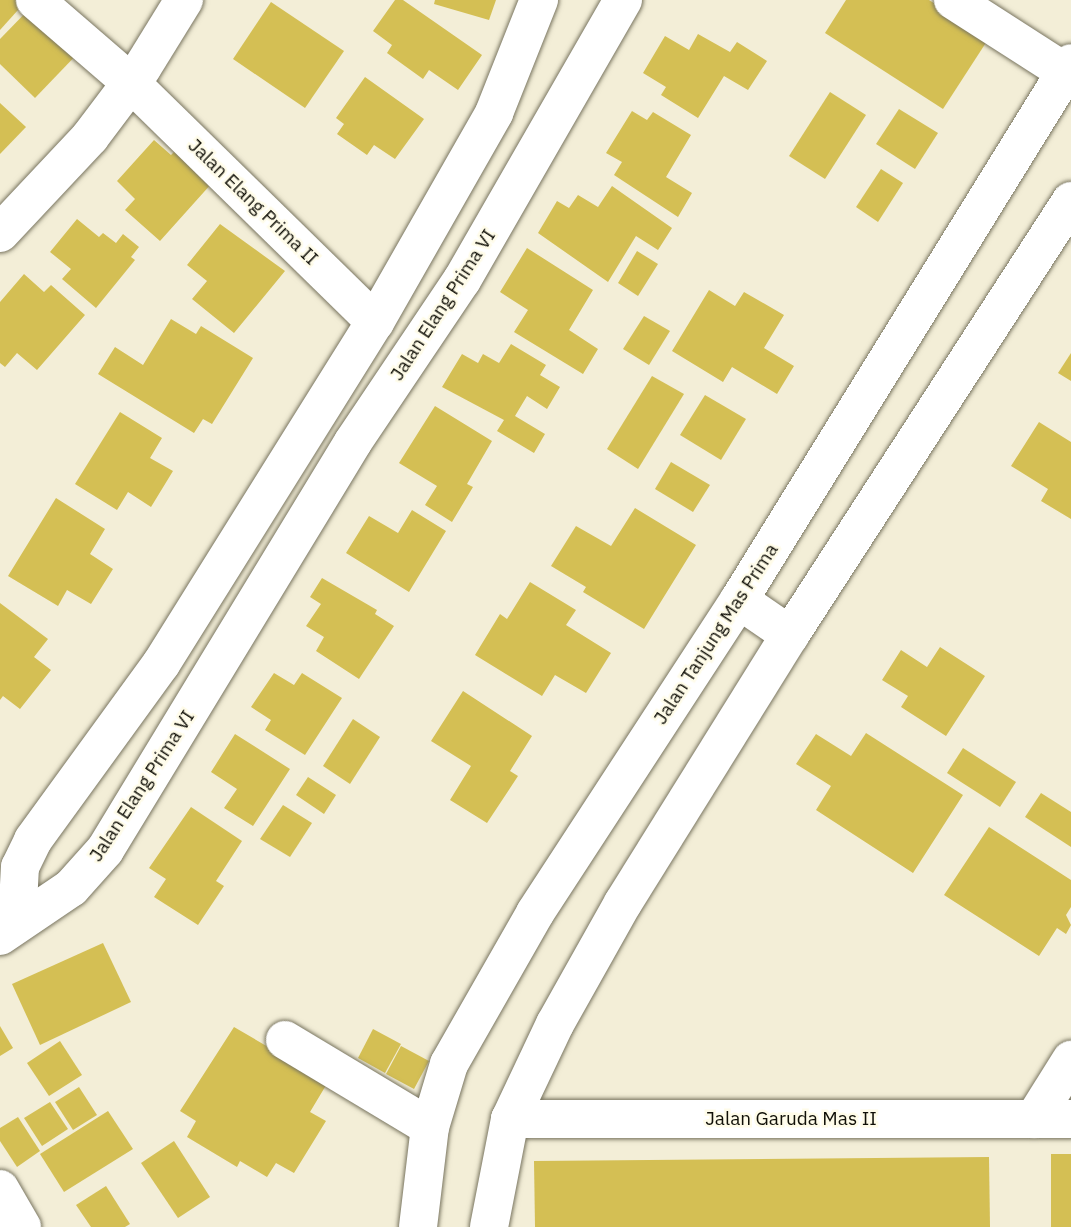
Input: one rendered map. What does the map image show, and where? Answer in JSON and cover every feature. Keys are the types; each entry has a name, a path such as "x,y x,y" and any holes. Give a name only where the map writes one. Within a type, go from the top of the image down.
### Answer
{"street":[{"name":"Jalan Elang Prima II","path":"35,0 131,82 375,322"},
{"path":"0,233 89,137 131,82 184,0"},
{"name":"Jalan Elang Prima VI","path":"8,929 20,867 33,840 161,664 375,322 494,113 539,0"},
{"name":"Jalan Elang Prima VI","path":"8,929 71,888 106,850 353,442 462,280 623,0"},
{"path":"953,0 1068,68"},
{"name":"Jalan Tanjung Mas Prima","path":"418,1227 430,1127 449,1064 535,913 739,600 1068,68"},
{"path":"489,1227 510,1119 555,1024 623,903 790,635 1071,201"},
{"path":"739,600 790,635"},
{"path":"285,1040 430,1127"},
{"path":"1034,1119 1071,1060"},
{"name":"Jalan Garuda Mas II","path":"510,1119 1071,1119"},
{"path":"0,1189 22,1227"}],"building":[{"path":"0,0 27,0 0,30"},
{"path":"395,0 403,0 482,55 458,90 429,70 423,79 387,53 392,45 373,31"},
{"path":"435,0 496,0 489,20 434,4"},
{"path":"846,0 929,0 989,38 943,109 825,33"},
{"path":"271,2 344,51 305,108 233,59"},
{"path":"35,3 83,48 35,98 0,64 0,39"},
{"path":"698,34 730,52 737,42 767,61 748,90 724,76 698,118 661,95 666,87 643,73 665,36 689,50"},
{"path":"365,77 424,119 395,159 374,145 367,155 337,134 344,124 336,118"},
{"path":"830,92 866,115 825,179 789,156"},
{"path":"0,103 26,127 0,154"},
{"path":"899,109 938,133 915,169 876,144"},
{"path":"632,111 647,120 653,112 691,135 666,177 692,193 678,217 614,175 622,162 606,153"},
{"path":"154,140 171,155 175,151 212,183 160,241 125,210 135,199 117,181"},
{"path":"881,169 903,183 878,222 856,207"},
{"path":"612,186 672,228 658,250 636,236 608,282 538,233 557,201 569,208 578,195 598,207"},
{"path":"77,219 99,237 103,233 116,243 123,234 139,247 131,257 135,260 96,308 62,279 71,269 50,252"},
{"path":"220,224 285,271 234,333 192,299 207,281 187,265"},
{"path":"527,248 593,290 569,330 598,349 583,374 514,332 528,310 500,292"},
{"path":"637,251 658,264 638,296 618,283"},
{"path":"24,274 44,292 51,285 85,315 37,370 17,353 5,367 0,363 0,302"},
{"path":"709,290 735,306 744,292 784,315 764,348 794,366 777,394 732,367 723,382 672,351"},
{"path":"644,316 670,331 649,365 623,349"},
{"path":"171,319 196,334 201,326 253,358 212,424 203,419 194,433 98,374 115,347 143,365"},
{"path":"511,344 546,365 540,375 560,387 547,409 527,396 515,416 545,434 534,453 497,431 504,420 442,387 462,354 478,363 483,354 499,363"},
{"path":"1071,353 1071,381 1058,373"},
{"path":"652,376 684,394 638,469 607,449"},
{"path":"705,395 746,419 721,460 680,435"},
{"path":"435,406 492,441 467,484 473,487 452,522 425,505 437,486 399,463"},
{"path":"120,412 162,438 150,458 173,471 151,507 128,492 117,510 75,484"},
{"path":"1039,422 1071,442 1071,519 1041,501 1048,489 1011,466"},
{"path":"671,462 710,485 693,512 655,489"},
{"path":"56,498 105,529 90,554 113,569 91,604 67,590 58,606 8,576"},
{"path":"635,508 696,545 644,629 583,592 586,587 551,566 576,526 611,546"},
{"path":"412,510 446,531 409,592 346,553 369,516 398,533"},
{"path":"322,578 377,610 375,614 394,626 359,679 316,651 324,637 306,626 321,604 310,597"},
{"path":"530,582 576,610 566,625 611,653 586,693 555,675 542,696 475,655 500,614 507,619"},
{"path":"0,603 48,639 34,657 51,670 20,709 3,696 0,700"},
{"path":"940,647 985,676 946,736 901,707 908,696 882,680 901,650 927,667"},
{"path":"274,673 294,685 302,673 342,698 305,755 265,730 271,720 251,707"},
{"path":"463,691 532,736 510,771 518,776 487,823 450,800 471,766 431,741"},
{"path":"353,719 380,737 350,784 323,766"},
{"path":"866,733 963,795 913,873 816,810 831,786 796,764 816,734 851,756"},
{"path":"235,734 290,769 253,826 224,808 237,789 211,772"},
{"path":"963,748 1016,782 1000,807 947,773"},
{"path":"308,777 336,795 324,814 296,795"},
{"path":"1041,793 1071,812 1071,847 1025,817"},
{"path":"283,805 312,823 290,857 260,839"},
{"path":"191,807 242,841 216,881 224,886 198,925 154,897 166,879 149,868"},
{"path":"989,827 1071,880 1071,907 1066,915 1071,925 1066,934 1057,928 1039,956 944,895"},
{"path":"103,943 131,1002 40,1045 12,984"},
{"path":"0,1026 13,1048 0,1056"},
{"path":"234,1027 328,1082 310,1112 326,1121 294,1173 276,1163 267,1177 240,1161 237,1167 187,1137 196,1121 180,1111"},
{"path":"373,1029 401,1044 385,1073 358,1058"},
{"path":"60,1041 82,1075 49,1096 27,1063"},
{"path":"401,1046 429,1061 414,1089 386,1074"},
{"path":"79,1087 97,1115 73,1130 55,1102"},
{"path":"50,1102 68,1129 42,1146 24,1118"},
{"path":"108,1111 133,1149 64,1192 40,1154"},
{"path":"18,1117 40,1151 17,1167 0,1141 0,1128"},
{"path":"174,1141 210,1197 178,1218 141,1163"},
{"path":"1051,1154 1071,1154 1071,1227 1051,1227"},
{"path":"989,1157 990,1227 535,1227 534,1161"},
{"path":"106,1186 130,1224 125,1227 91,1227 76,1205"}]}
